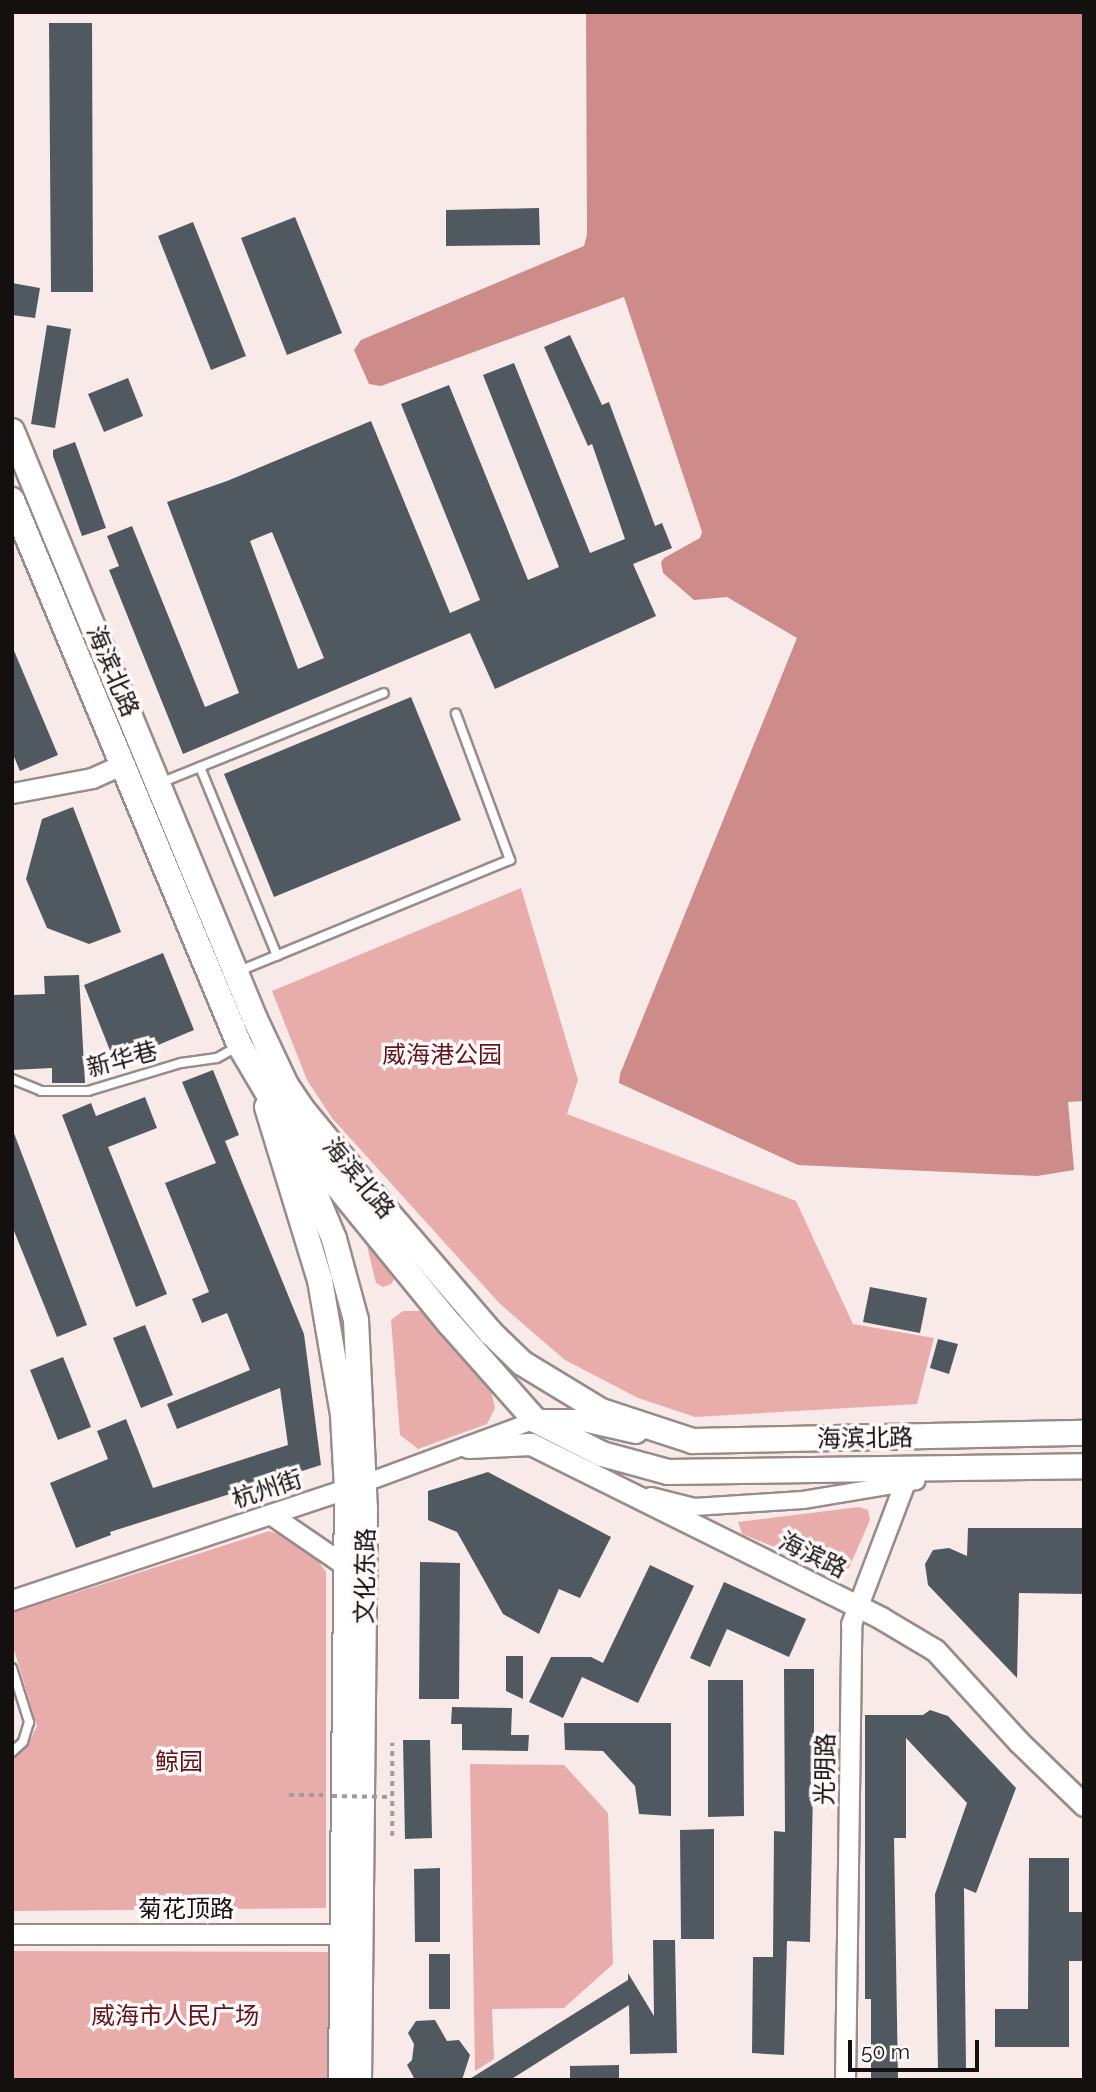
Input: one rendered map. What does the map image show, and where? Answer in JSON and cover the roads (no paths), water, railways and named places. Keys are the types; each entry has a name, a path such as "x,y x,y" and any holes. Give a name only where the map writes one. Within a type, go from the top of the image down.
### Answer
{"main road":[{"name":"海滨北路","path":"12,430 160,783 260,1031 286,1085 303,1110 377,1200 491,1333 522,1363 601,1411 693,1441 1084,1433"},
{"name":"海滨北路","path":"12,499 240,1046 285,1122 450,1324 535,1420 602,1454 668,1472 908,1476 1084,1466"},
{"path":"260,1031 257,1074 320,1280 356,1486 346,1566 351,1934 341,2080"},
{"name":"文化东路","path":"286,1085 285,1122 334,1239 356,1320 351,1934 359,2080"},
{"path":"535,1420 583,1420 693,1441"},
{"name":"海滨路","path":"468,1447 531,1444 856,1605 935,1650 1019,1742 1084,1805"}],"street":[{"path":"12,793 92,778 124,764"},
{"name":"杭州街","path":"12,1600 356,1486 468,1447 535,1420"},
{"path":"618,1488 694,1507 803,1500 908,1476"},
{"name":"光明路","path":"845,2080 851,1624 856,1605 908,1476"},
{"path":"270,1514 346,1566"},
{"name":"菊花顶路","path":"12,1934 351,1934"}],"lane":[{"path":"160,783 384,693"},
{"path":"236,972 510,860 456,714"},
{"path":"200,767 277,956"},
{"name":"新华巷","path":"12,1079 41,1091 88,1091 181,1063 217,1058 240,1046"},
{"path":"12,1668 29,1722 23,1742 12,1752"}],"park label":[{"name":"威海港公园","path":"442,1055"},
{"name":"鲸园","path":"179,1762"},
{"name":"威海市人民广场","path":"175,2016"}]}
